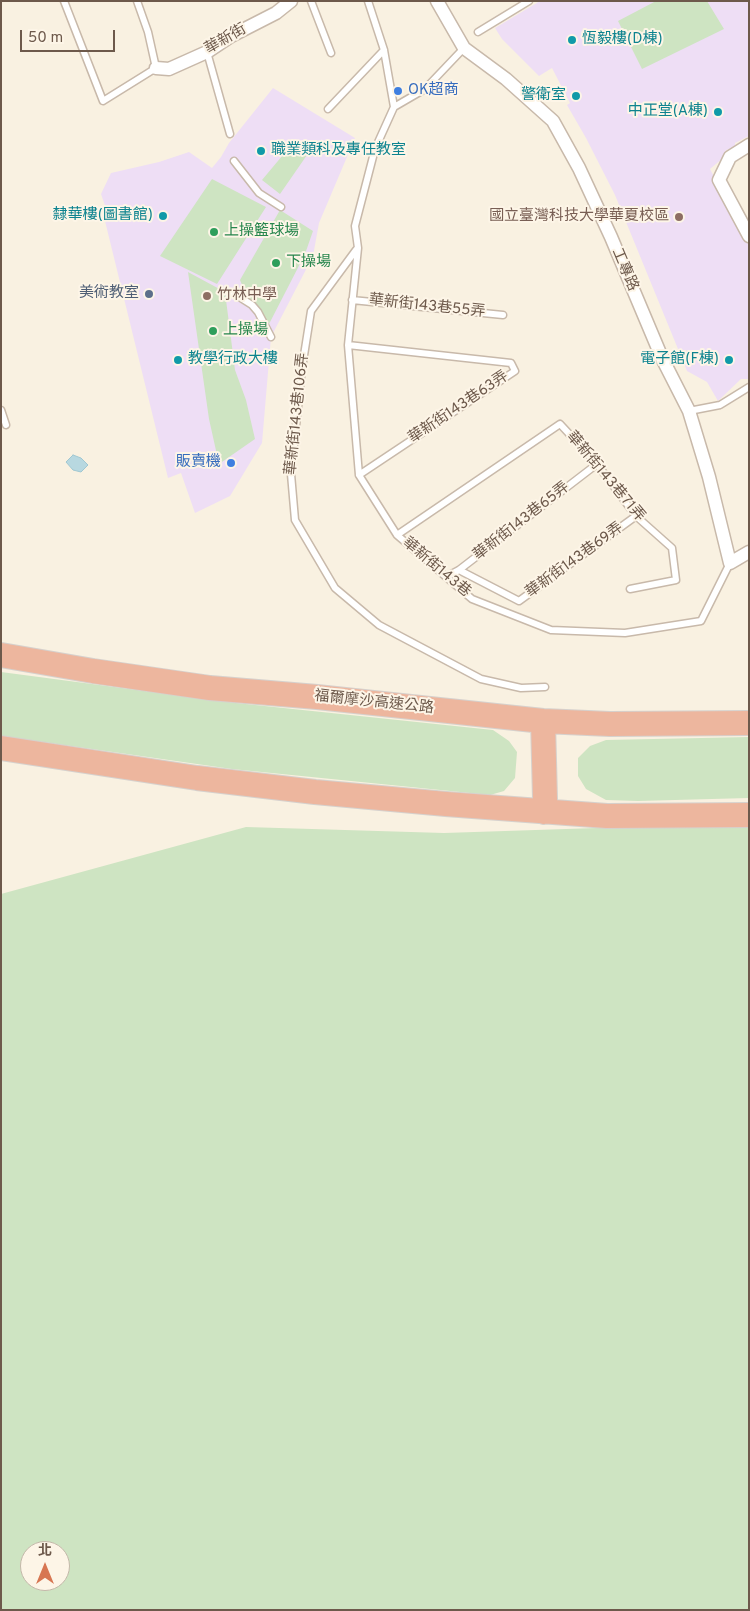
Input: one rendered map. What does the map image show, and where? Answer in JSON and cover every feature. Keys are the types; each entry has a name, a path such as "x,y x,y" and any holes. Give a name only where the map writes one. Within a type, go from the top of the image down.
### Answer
{"highway":[{"name":"福爾摩沙高速公路","path":"1,654 93,671 210,688 317,697 542,721 610,724 749,723"},
{"path":"542,721 544,812"},
{"path":"1,748 197,778 305,791 607,816 749,815"}],"street":[{"name":"華新街","path":"156,68 169,69 207,52 231,36 276,12 291,1"},
{"name":"工專路","path":"437,1 464,48 506,79 553,121 579,168 611,237 662,358 690,411 730,563"},
{"path":"749,146 730,157 719,180 749,236"},
{"path":"730,563 749,552"}],"lane":[{"path":"64,1 103,101 156,68 148,32 137,1"},
{"path":"312,1 331,53"},
{"path":"368,1 384,50 394,107 425,88 464,48"},
{"path":"478,32 530,1"},
{"path":"328,109 384,50"},
{"path":"207,52 230,134"},
{"name":"華新街143巷","path":"394,107 375,149 355,226 358,248 348,344 359,475 397,535 472,599 551,630 625,633 701,621 730,563"},
{"path":"234,160 259,193 281,207"},
{"name":"華新街143巷106弄","path":"358,248 311,311 302,368 291,474 294,520 335,588 379,625 481,679 521,688 545,686"},
{"path":"233,293 252,305 258,312 271,337"},
{"name":"華新街143巷55弄","path":"352,300 503,315"},
{"name":"華新街143巷63弄","path":"348,344 510,363 515,371 359,475"},
{"path":"690,411 720,406 749,387"},
{"path":"1,410 6,425"},
{"name":"華新街143巷71弄","path":"397,535 560,424 597,464 636,516 672,548 676,580 630,589"},
{"name":"華新街143巷65弄","path":"446,577 459,570 597,464"},
{"name":"華新街143巷69弄","path":"459,570 520,601 636,516"}],"shaded area":[{"name":"國立臺灣科技大學華夏校區","path":"540,1 749,1 749,136 735,143 735,147 726,150 723,158 710,169 749,246 749,379 741,379 718,401 707,382 687,371 615,195 567,105 570,103 552,68 539,76 502,39 495,28"},
{"name":"竹林中學","path":"273,88 355,138 319,223 313,256 271,337 262,443 230,496 195,513 181,473 168,478 105,221 110,220 101,194 111,173 159,162 189,152 212,168 229,143"}],"green space":[{"path":"656,1 707,1 724,29 642,69 618,21"},
{"path":"293,143 307,155 280,194 262,180"},
{"name":"上操籃球場","path":"212,179 266,207 217,284 160,256"},
{"name":"下操場","path":"280,210 313,231 305,254 268,326 248,299 240,280"},
{"name":"上操場","path":"188,272 225,292 235,370 246,400 255,439 219,464 209,419"},
{"path":"1,672 236,703 493,730 509,741 517,752 515,778 504,791 490,795 232,769 1,736"},
{"path":"749,737 749,798 606,800 586,789 578,776 578,758 590,746 606,740"},
{"path":"749,823 749,1610 1,1610 1,894 246,827 444,833"}],"water":[{"path":"73,455 81,458 88,465 81,472 73,470 66,462"}],"place":[{"name":"恆毅樓(D棟)","path":"572,40"},
{"name":"OK超商","path":"398,91"},
{"name":"警衛室","path":"576,96"},
{"name":"中正堂(A棟)","path":"718,112"},
{"name":"職業類科及專任教室","path":"261,151"},
{"name":"隸華樓(圖書館)","path":"163,216"},
{"name":"國立臺灣科技大學華夏校區","path":"679,217"},
{"name":"上操籃球場","path":"214,232"},
{"name":"下操場","path":"276,263"},
{"name":"美術教室","path":"149,294"},
{"name":"竹林中學","path":"207,296"},
{"name":"上操場","path":"213,331"},
{"name":"教學行政大樓","path":"178,360"},
{"name":"電子館(F棟)","path":"729,360"},
{"name":"販賣機","path":"231,463"}]}
